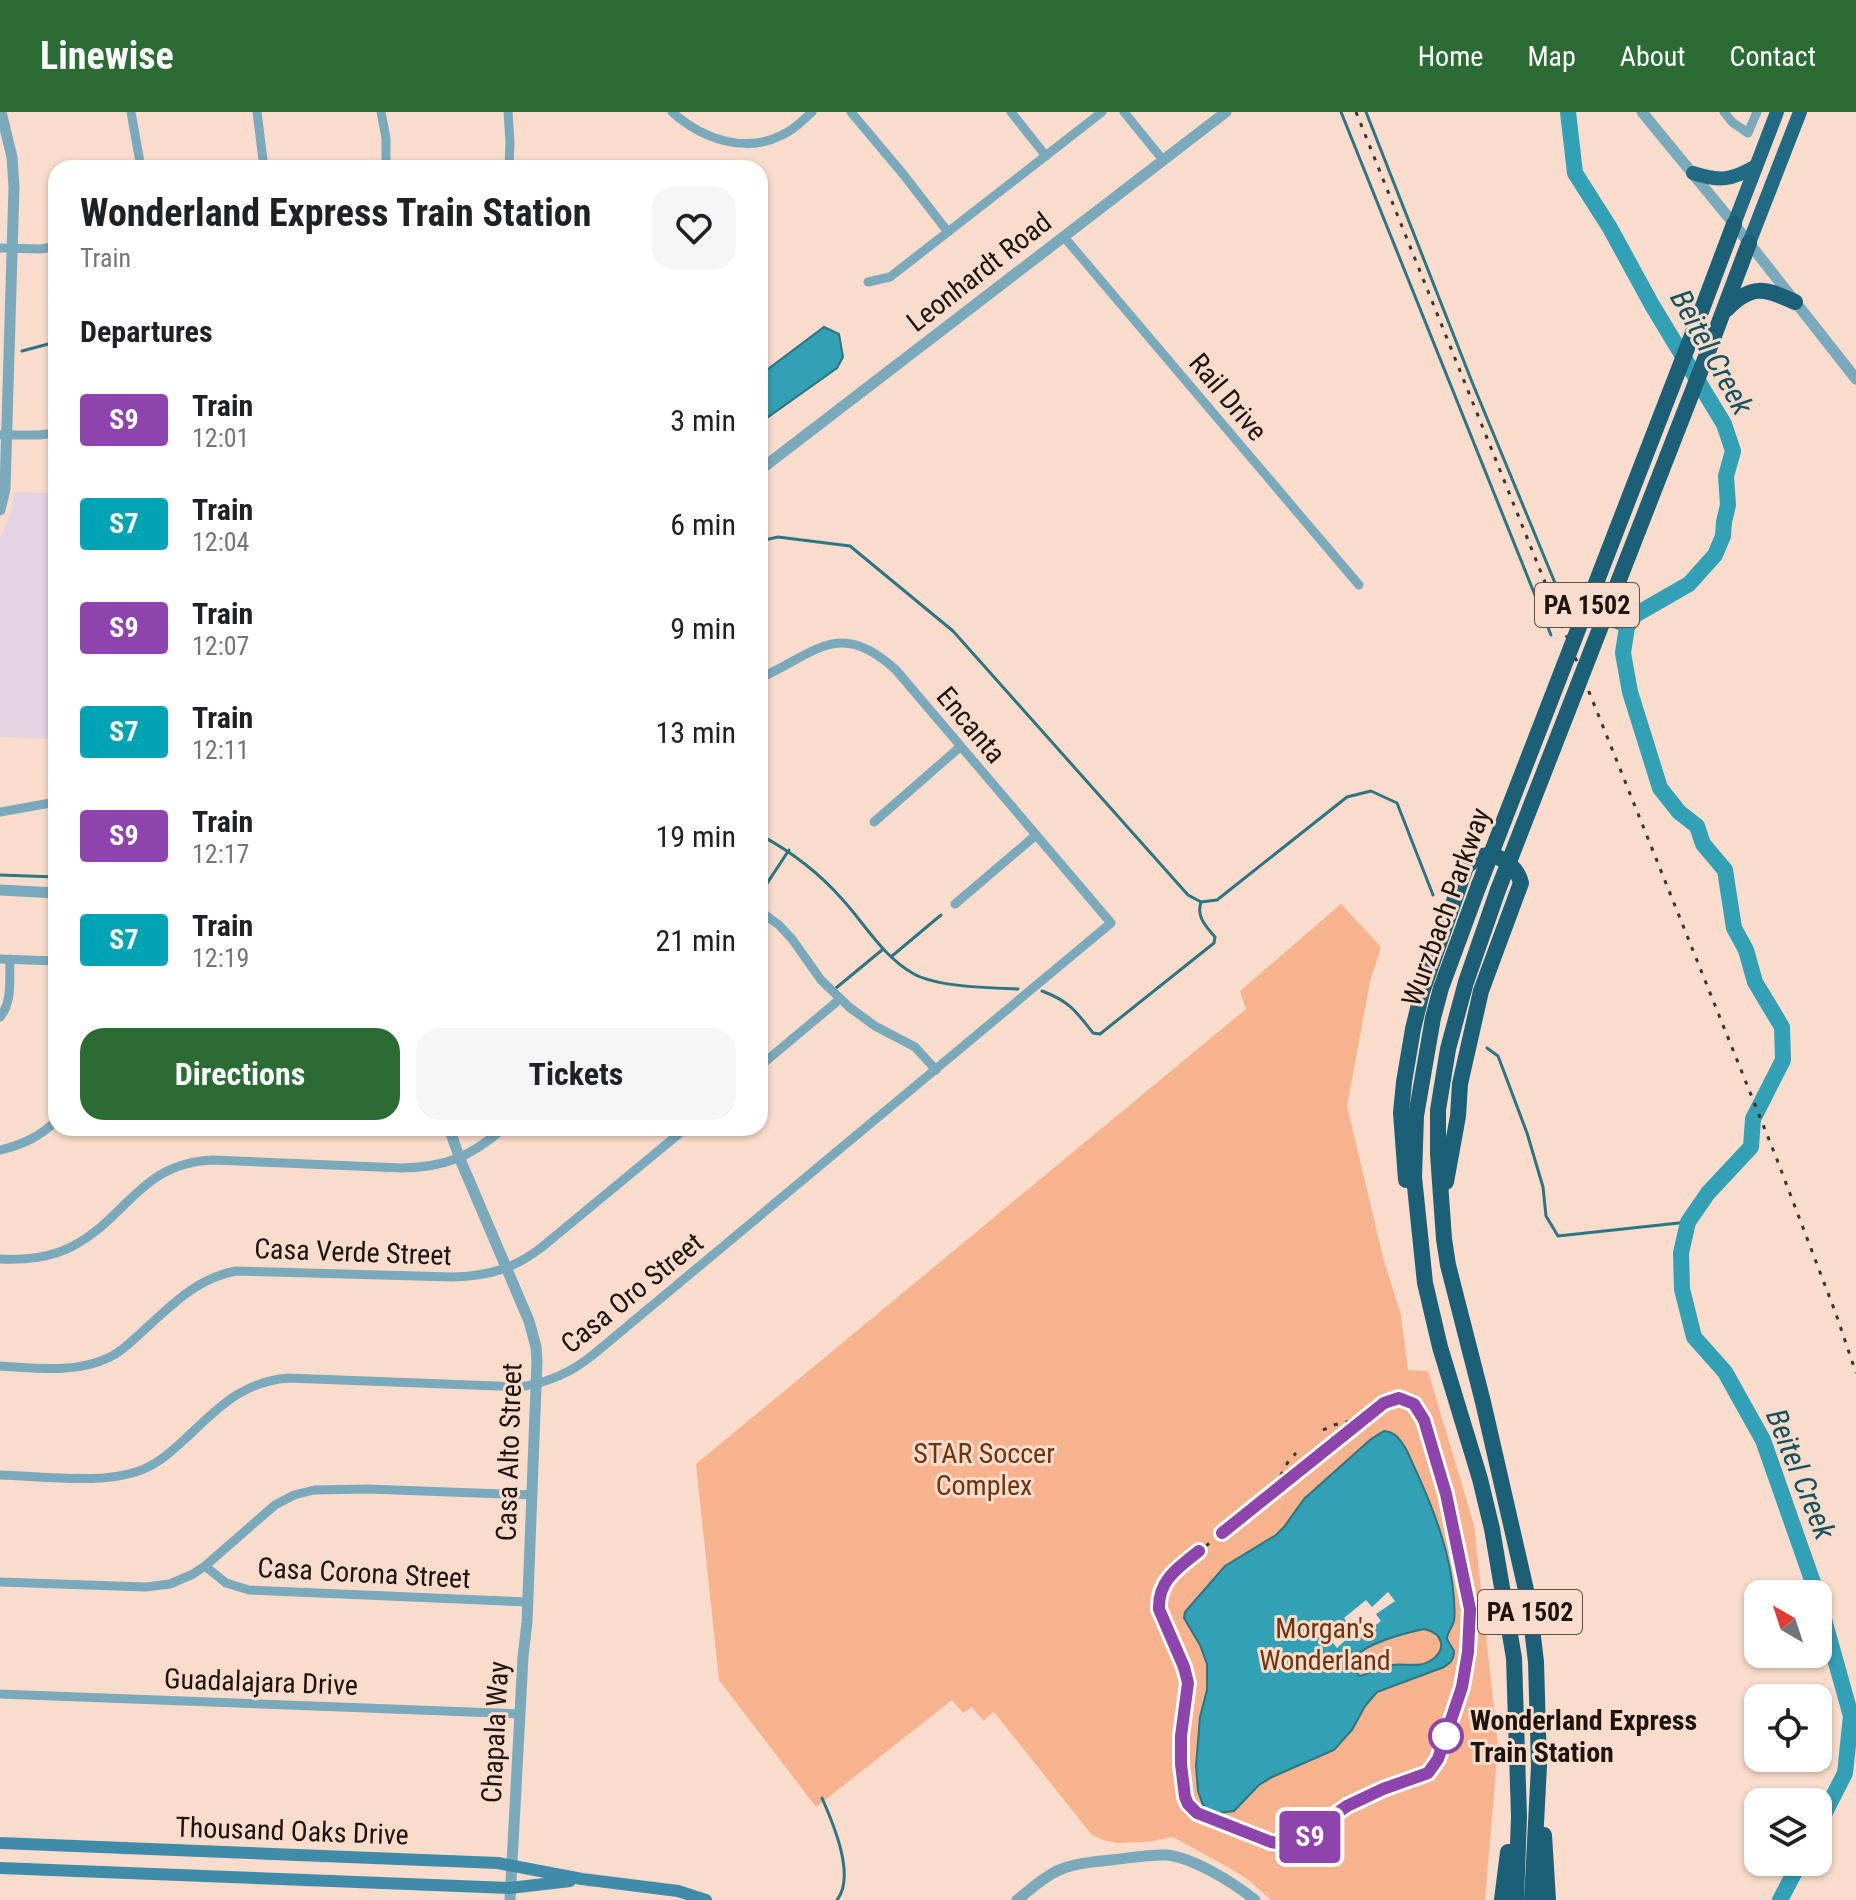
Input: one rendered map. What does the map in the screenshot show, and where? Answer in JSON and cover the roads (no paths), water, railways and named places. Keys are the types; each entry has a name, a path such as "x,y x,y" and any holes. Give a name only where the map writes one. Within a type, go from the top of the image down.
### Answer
{"highway":[{"name":"Wurzbach Parkway","path":"1516,1900 1519,1817 1514,1658 1480,1479 1425,1283 1414,1177 1416,1116 1441,988 1777,112"},
{"name":"Wurzbach Parkway","path":"1532,1900 1539,1766 1536,1662 1529,1603 1448,1265 1438,1154 1438,1110 1448,1049 1466,982 1498,890 1800,112"},
{"path":"1693,173 1725,179 1738,177 1756,166"},
{"path":"1723,313 1740,296 1757,290 1795,302"},
{"path":"1419,1223 1404,1174 1402,1126 1404,1082 1413,1029 1422,992 1466,867 1485,855 1501,859 1516,870 1521,883 1481,991 1460,1084 1458,1116 1442,1211"},
{"path":"1539,1766 1544,1795 1548,1900"},
{"path":"1502,1900 1518,1779"}],"main road":[{"name":"Thousand Oaks Drive","path":"0,1843 511,1865 582,1879 678,1891 706,1900"},
{"name":"Thousand Oaks Drive","path":"0,1868 510,1894 582,1879"}],"street":[{"path":"0,510 5,489 6,248 12,157 1,112"},
{"path":"131,112 140,160"},
{"path":"257,112 263,160"},
{"path":"381,112 386,160"},
{"path":"508,112 509,160"},
{"path":"672,112 712,137 750,144 767,141 790,130 812,112"},
{"path":"851,112 948,232"},
{"path":"1011,112 1046,156"},
{"path":"868,282 890,277 1102,112"},
{"path":"1124,112 1163,160"},
{"name":"Leonhardt Road","path":"768,464 1226,112"},
{"path":"1642,112 1856,379"},
{"path":"1724,112 1748,133 1757,112"},
{"name":"Rail Drive","path":"1064,237 1359,585"},
{"path":"6,248 48,248"},
{"path":"3,435 48,433"},
{"name":"Encanta","path":"768,674 819,647 832,644 848,644 875,653 896,670 1111,923"},
{"path":"874,822 960,747"},
{"path":"0,812 48,803"},
{"path":"955,904 1036,835"},
{"path":"0,890 48,893"},
{"path":"768,918 792,939 821,980 840,999 875,1026 915,1047 936,1070"},
{"name":"Casa Oro Street","path":"0,1475 103,1478 137,1472 167,1456 236,1394 256,1384 277,1379 520,1387 556,1379 578,1367 1111,923"},
{"path":"0,1017 9,1001 5,959 48,961"},
{"path":"768,1059 840,999"},
{"path":"0,1150 31,1140 48,1128"},
{"name":"Casa Alto Street","path":"452,1136 533,1334 537,1361 528,1602"},
{"path":"0,1259 38,1258 73,1246 149,1182 168,1170 189,1163 213,1160 432,1167 460,1159 494,1136"},
{"name":"Casa Verde Street","path":"0,1366 76,1367 108,1358 127,1346 181,1296 207,1279 226,1272 253,1270 477,1277 506,1268 532,1255 676,1136"},
{"path":"0,1582 146,1587 170,1584 205,1566 275,1505 304,1492 325,1488 532,1495"},
{"name":"Casa Corona Street","path":"205,1566 226,1583 249,1590 528,1602"},
{"name":"Chapala Way","path":"510,1894 528,1602"},
{"name":"Guadalajara Drive","path":"0,1694 520,1714"},
{"path":"1017,1900 1058,1870 1076,1865 1170,1855 1232,1883 1255,1900"}],"water":[{"path":"824,327 839,334 843,357 837,368 768,417 768,369"},
{"path":"1384,1431 1391,1432 1399,1439 1436,1519 1446,1550 1454,1599 1454,1619 1447,1638 1454,1651 1452,1659 1444,1667 1377,1692 1352,1730 1334,1750 1272,1777 1259,1785 1234,1811 1219,1813 1210,1810 1203,1805 1198,1791 1196,1766 1200,1717 1207,1690 1207,1664 1184,1618 1185,1612 1225,1566 1276,1535 1304,1499","holes":["1424,1629 1439,1638 1441,1647 1436,1657 1426,1663 1387,1666 1360,1676 1353,1667 1354,1659 1374,1644"]}],"waterway":[{"path":"1341,112 1551,635"},
{"path":"1366,112 1567,612 1576,615"},
{"name":"Beitel Creek","path":"1568,112 1575,173 1724,424 1733,451 1726,476 1728,505 1723,536 1715,555 1689,584 1635,615 1627,627 1623,653 1630,692 1660,788 1679,812 1697,826 1703,844 1725,870 1734,928 1746,950 1755,982 1782,1027 1783,1060 1753,1119 1751,1147 1708,1193 1688,1222 1681,1253 1682,1289 1694,1337 1725,1372 1763,1440 1812,1580"},
{"path":"22,351 48,344"},
{"path":"768,539 778,537 850,546 953,631 1188,895 1201,902 1217,900 1347,797 1371,791 1397,803 1433,895"},
{"path":"1606,624 1627,631"},
{"path":"768,840 824,880 893,959 914,974 950,984 1018,989"},
{"path":"768,882 789,850"},
{"path":"0,875 48,877"},
{"path":"1042,991 1066,1003 1093,1033 1100,1034 1214,943 1215,937 1201,917 1201,902"},
{"path":"892,956 941,915"},
{"path":"836,988 882,950"},
{"path":"1487,1048 1498,1056 1527,1133 1543,1187 1546,1216 1558,1236 1688,1222"},
{"name":"Beitel Creek","path":"1832,1648 1851,1716 1845,1773 1832,1799"},
{"path":"822,1798 837,1835 844,1864 842,1890 837,1900"},
{"name":"Beitel Creek","path":"1780,1900 1793,1876"}],"railway":[{"path":"1356,112 1776,1157 1856,1373"},
{"path":"1440,1754 1427,1774 1357,1801 1295,1844 1267,1841 1203,1816 1191,1806 1184,1792 1180,1758 1187,1678 1160,1611 1162,1589 1176,1570 1369,1414 1385,1403 1400,1398 1413,1402 1424,1420 1448,1506 1468,1596 1470,1633 1467,1657 1452,1717"},
{"path":"1323,1430 1362,1418"},
{"path":"1275,1486 1296,1453"}],"train":[{"name":"S9","path":"1199,1551 1168,1579 1159,1599 1159,1609 1188,1683 1181,1736 1181,1764 1185,1797 1194,1811 1254,1836 1289,1845 1309,1838 1347,1806 1428,1773 1438,1759 1462,1687 1467,1665 1470,1609 1446,1494 1424,1420 1414,1404 1399,1398 1384,1403 1222,1533"}],"place":[{"name":"Wonderland Express Train Station","path":"1446,1736"}],"park label":[{"name":"STAR Soccer Complex","path":"984,1469"},
{"name":"Morgan's Wonderland","path":"1325,1644"}]}
